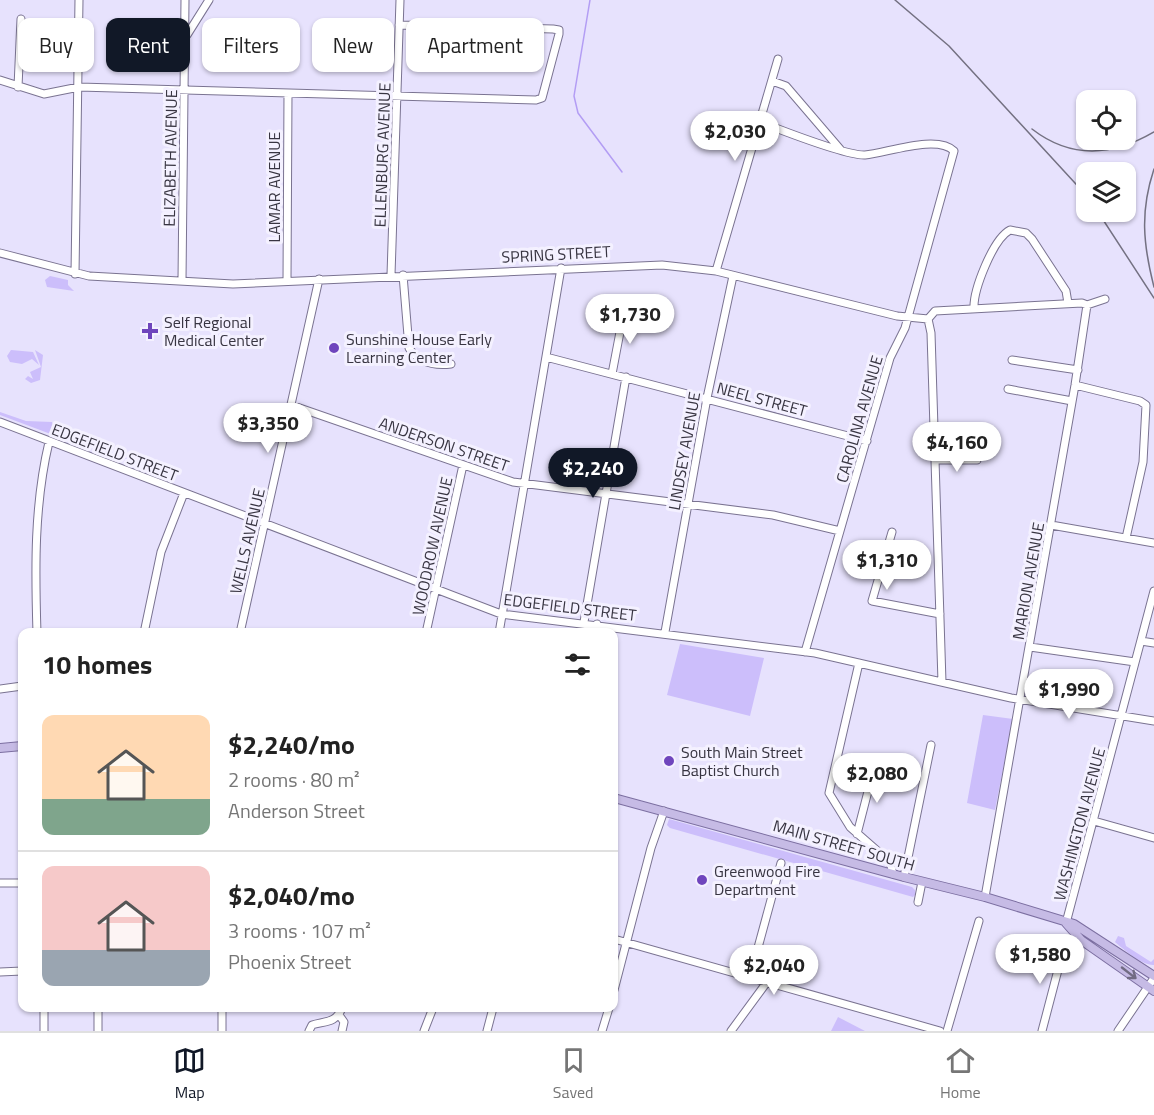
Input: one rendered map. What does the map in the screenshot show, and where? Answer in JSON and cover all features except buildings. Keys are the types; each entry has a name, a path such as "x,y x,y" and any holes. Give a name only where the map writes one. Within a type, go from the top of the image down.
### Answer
{"main road":[{"path":"0,748 18,746"},
{"name":"MAIN STREET SOUTH","path":"618,799 922,882 986,897 1066,924 1074,924 1089,932 1152,983"},
{"name":"MAIN STREET SOUTH","path":"1066,924 1081,940 1152,983"}],"street":[{"path":"75,274 79,0"},
{"name":"ELIZABETH AVENUE","path":"185,0 185,18"},
{"path":"190,31 209,0"},
{"name":"ELLENBURG AVENUE","path":"391,275 400,0"},
{"path":"0,80 44,94 79,87 536,100 542,95 559,30 399,25"},
{"path":"716,272 778,59"},
{"path":"18,87 19,72"},
{"name":"ELIZABETH AVENUE","path":"182,280 185,72"},
{"path":"772,81 786,86 840,149"},
{"name":"LAMAR AVENUE","path":"287,281 288,93"},
{"path":"760,122 840,149"},
{"name":"CAROLINA AVENUE","path":"806,652 890,358 903,333 953,161 953,149 938,145 907,146 863,155 840,149"},
{"path":"974,309 975,291 1000,238 1010,230 1026,233 1032,239 1066,291 1068,303"},
{"name":"SPRING STREET","path":"0,254 75,274 233,284 648,264 716,272 907,318 928,319 935,311 1068,303 1087,305 1105,299"},
{"path":"500,628 561,268"},
{"path":"403,275 409,348 427,363 451,364"},
{"name":"LINDSEY AVENUE","path":"665,632 707,398 733,276"},
{"name":"WELLS AVENUE","path":"241,628 319,279"},
{"name":"MARION AVENUE","path":"986,897 1078,370 1087,305"},
{"path":"612,374 624,311"},
{"path":"928,319 931,333 942,682"},
{"name":"NEEL STREET","path":"546,357 867,441"},
{"path":"1012,360 1078,370"},
{"path":"584,622 626,377"},
{"path":"1075,385 1145,403 1147,408 1143,462 1126,538"},
{"path":"1008,389 1072,401"},
{"name":"ANDERSON STREET","path":"291,405 463,465 524,483 773,515 840,531"},
{"name":"EDGEFIELD STREET","path":"0,422 501,614 665,632 806,652 1021,700 1154,721"},
{"path":"37,628 35,584 38,511 50,442"},
{"path":"935,460 977,459"},
{"name":"WOODROW AVENUE","path":"427,628 463,465"},
{"path":"145,628 160,557 184,493"},
{"path":"1051,525 1154,543"},
{"path":"892,532 872,601 940,614"},
{"path":"1154,591 1141,641 1154,643"},
{"path":"597,624 597,628"},
{"name":"WASHINGTON AVENUE","path":"1066,924 1141,641"},
{"path":"1030,647 1135,662"},
{"path":"859,663 828,788 831,799 857,834 890,862 893,874"},
{"path":"0,689 18,687"},
{"path":"904,877 931,746"},
{"path":"857,834 874,768"},
{"path":"618,974 664,811"},
{"path":"1094,820 1154,838"},
{"path":"750,977 781,863"},
{"path":"918,902 922,882"},
{"path":"0,883 18,883"},
{"path":"947,1031 979,921"},
{"path":"618,940 940,1031"},
{"path":"1042,1031 1064,947"},
{"path":"0,972 18,971"},
{"path":"731,1031 767,982"},
{"path":"1118,1031 1152,983"},
{"path":"44,1012 44,1031"},
{"path":"98,1012 98,1031"},
{"path":"222,1012 222,1031"},
{"path":"309,1031 312,1025 330,1022 340,1012"},
{"path":"341,1012 344,1022 342,1031"},
{"path":"424,1031 431,1012"},
{"path":"487,1031 492,1012"},
{"path":"602,1031 608,1012"}],"shaded area":[{"path":"50,276 68,280 68,285 74,291 47,287 45,280"},
{"path":"11,350 33,352 39,365 32,359 22,364 10,362 7,356"},
{"path":"35,350 43,355 40,380 31,383 25,379 28,376 33,379 30,372 41,367"},
{"path":"0,412 26,421 52,422 56,436 0,415"},
{"path":"127,451 127,455 156,461 145,469 124,462 122,454"},
{"path":"680,644 764,658 750,716 667,695"},
{"path":"983,715 1013,719 995,810 967,803"},
{"path":"669,819 912,887 915,895 913,897 670,828 667,825"},
{"path":"1118,936 1124,938 1126,946 1151,962 1154,959 1154,965 1139,960 1123,949 1115,942"},
{"path":"838,1017 865,1031 831,1031"}],"waterway":[{"path":"590,0 574,96 578,113 622,172"}],"railway":[{"path":"895,0 949,46 1076,184"},
{"path":"1032,129 1062,146 1093,151 1123,146 1154,132"},
{"path":"1154,169 1145,213 1145,242 1154,287"},
{"path":"1105,222 1154,298"}],"place":[{"name":"Self Regional Medical Center","path":"150,331"},
{"name":"Sunshine House Early Learning Center","path":"334,348"},
{"name":"South Main Street Baptist Church","path":"669,761"},
{"name":"Greenwood Fire Department","path":"702,880"}]}
